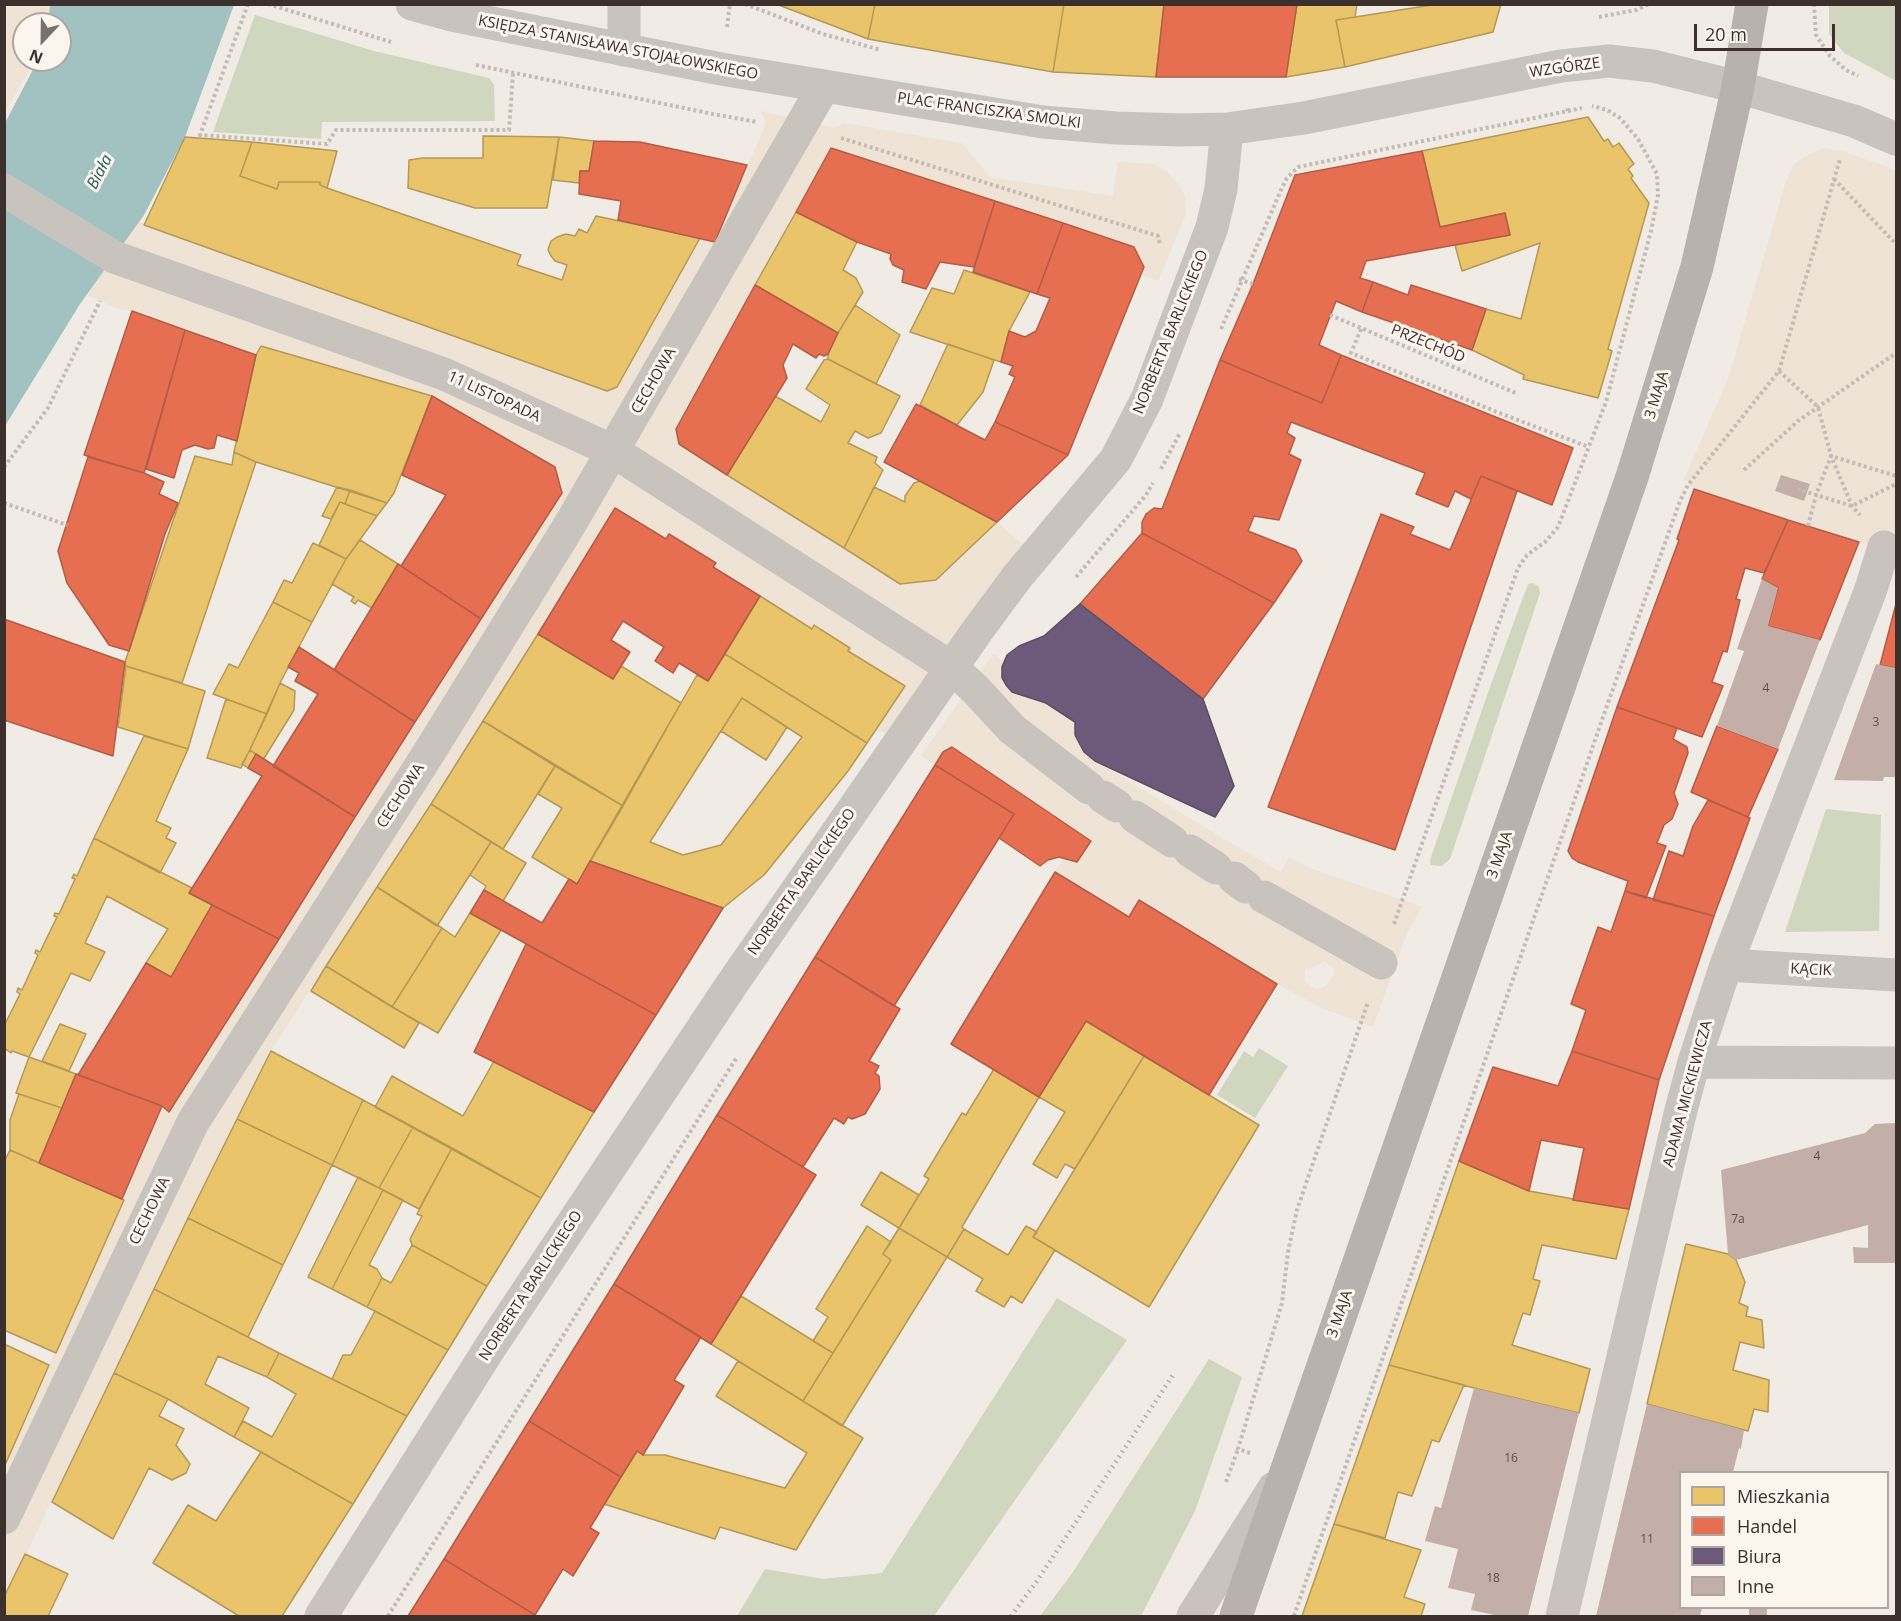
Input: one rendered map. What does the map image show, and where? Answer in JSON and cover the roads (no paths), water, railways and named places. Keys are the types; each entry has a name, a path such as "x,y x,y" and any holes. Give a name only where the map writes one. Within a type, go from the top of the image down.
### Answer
{"main road":[{"name":"3 MAJA","path":"1236,1617 1632,477 1697,267 1738,87 1752,4"}],"street":[{"name":"KSIĘDZA STANISŁAWA STOJAŁOWSKIEGO","path":"412,4 452,15 624,50 824,86"},
{"path":"624,4 624,50"},
{"name":"WZGÓRZE","path":"1227,129 1304,118 1561,66 1609,61 1653,66 1738,87 1854,121 1896,139"},
{"name":"PLAC FRANCISZKA SMOLKI","path":"824,86 1043,122 1116,128 1227,129"},
{"name":"CECHOWA","path":"4,1518 193,1122 436,741 569,526 824,86"},
{"name":"NORBERTA BARLICKIEGO","path":"321,1617 512,1313 732,984 1017,577 1116,459 1147,399 1212,227 1221,189 1227,129"},
{"name":"11 LISTOPADA","path":"4,190 114,257 444,374 613,451 952,668 1012,729 1111,802 1220,870 1381,963"},
{"name":"ADAMA MICKIEWICZA","path":"1562,1617 1694,1062 1726,965 1871,589 1884,547"},
{"name":"KĄCIK","path":"1726,965 1896,975"},
{"path":"1694,1062 1896,1063"},
{"path":"1193,1617 1287,1466"}],"water":[{"name":"Biała","path":"50,5 234,5 185,137 144,215 80,304 5,426 5,123 32,72 72,72 72,12 49,12"}],"railway":[{"path":"1011,1616 1037,1581 1175,1372"}]}
